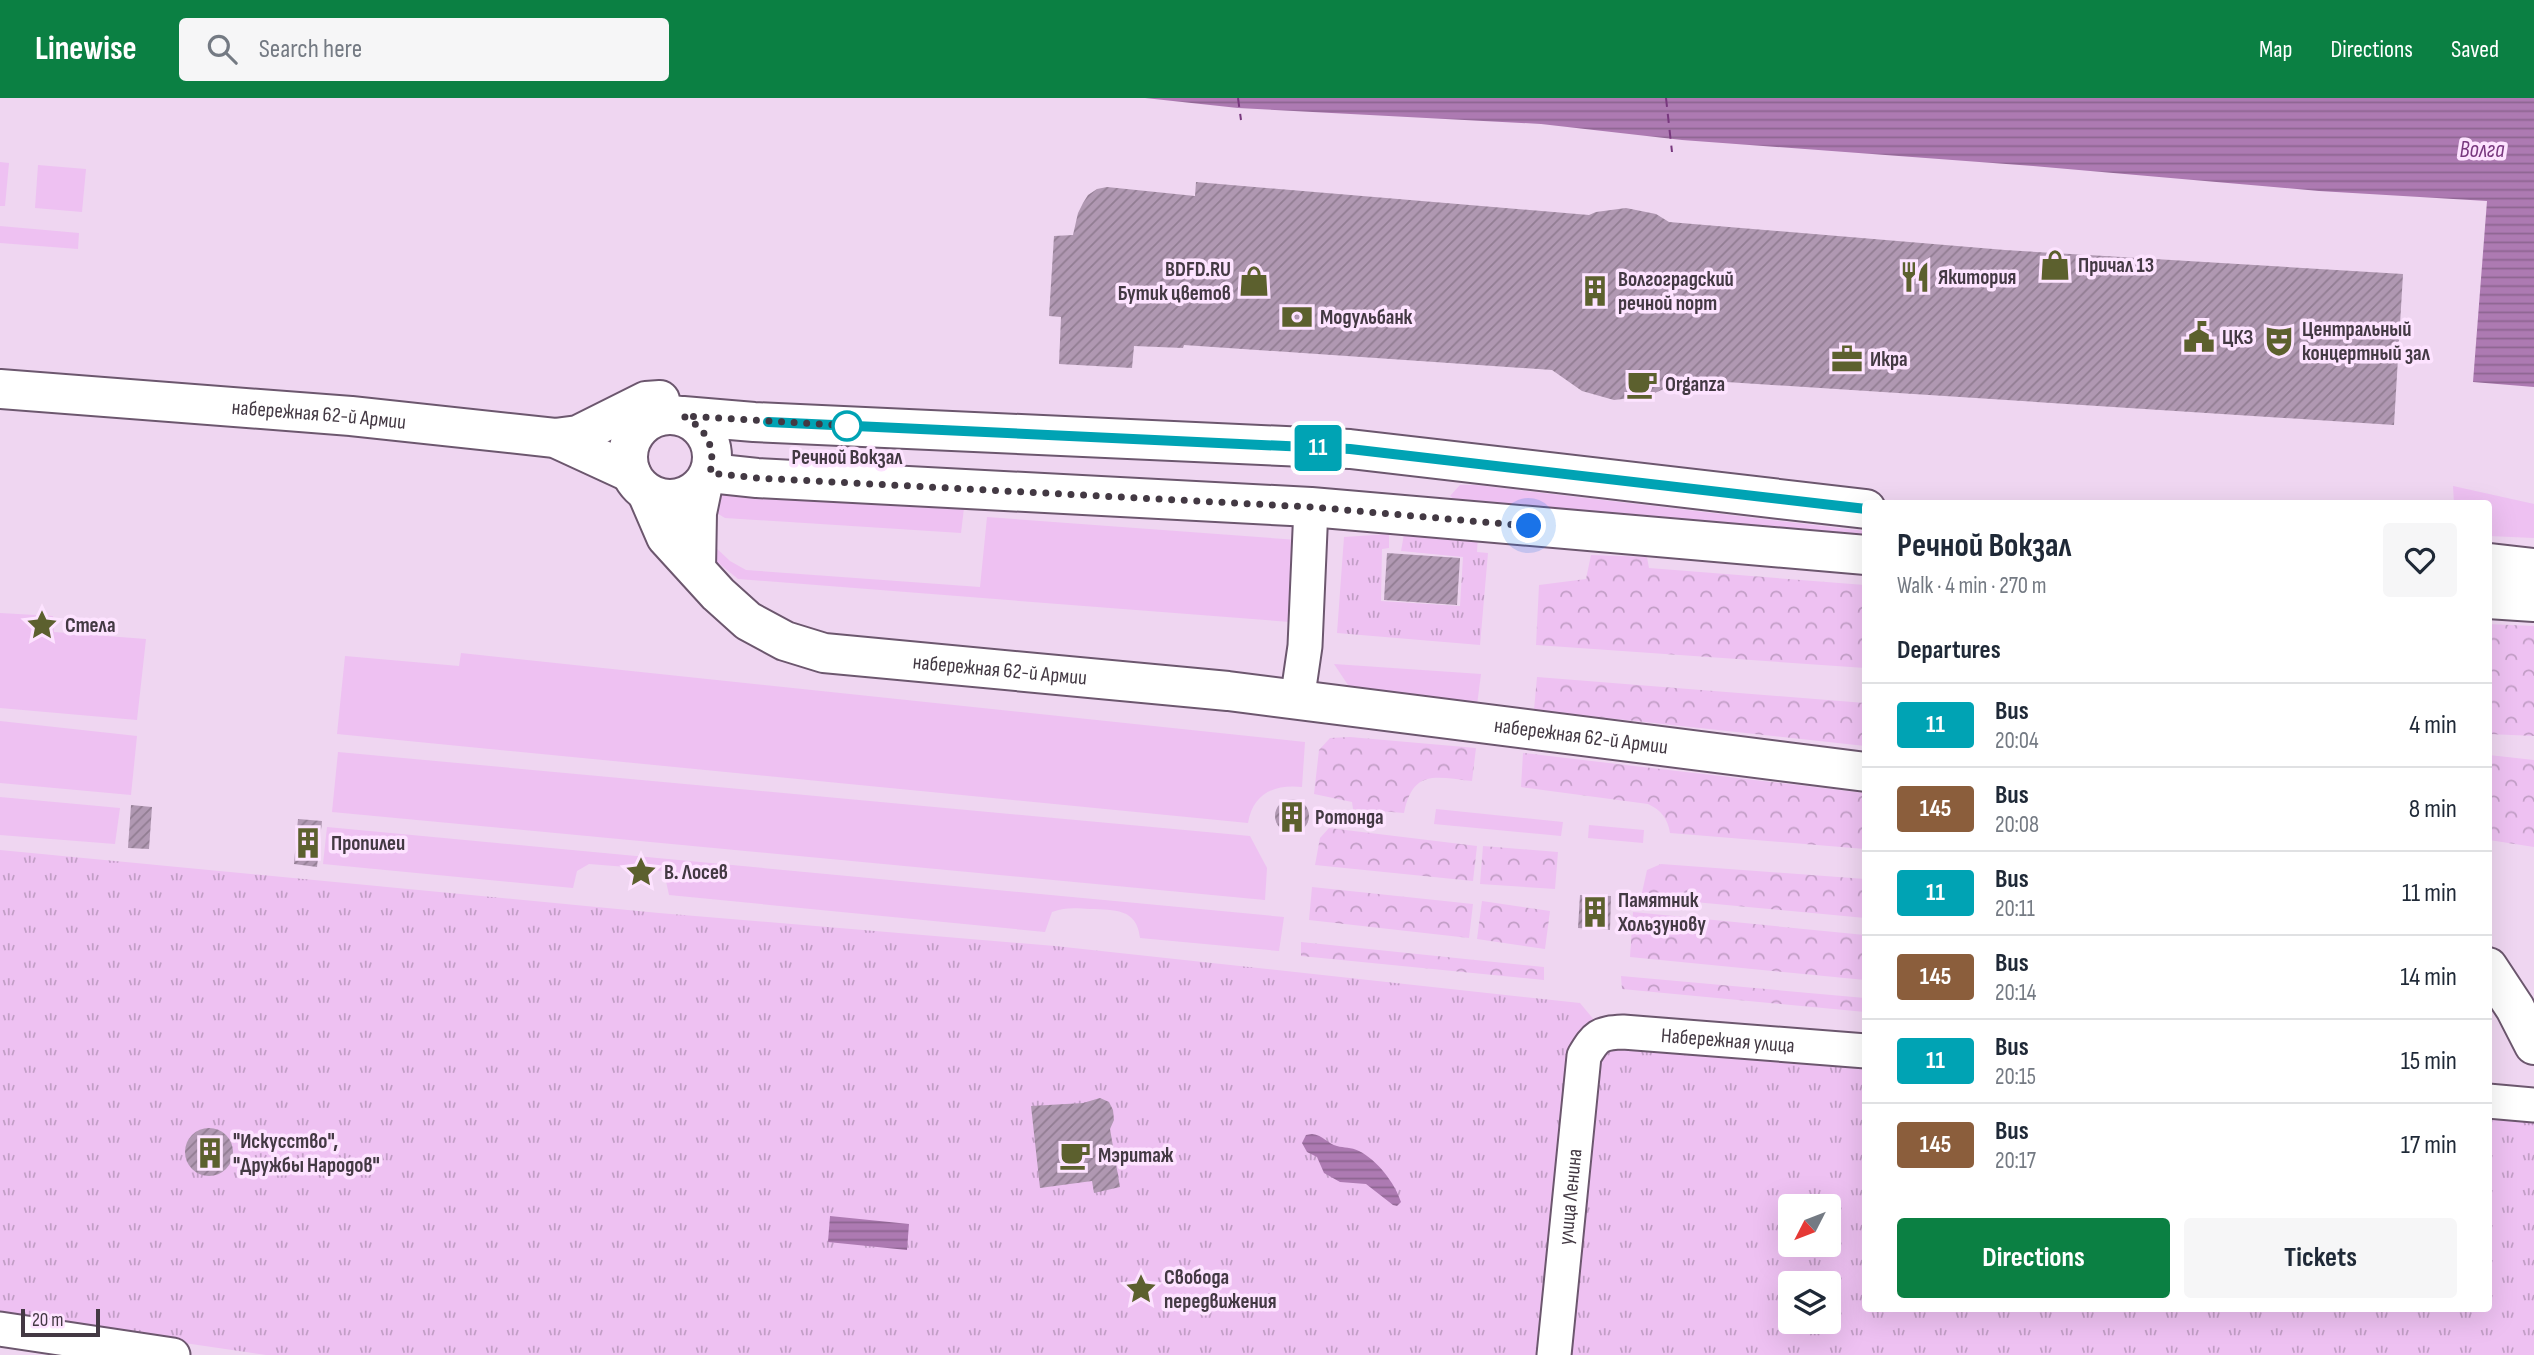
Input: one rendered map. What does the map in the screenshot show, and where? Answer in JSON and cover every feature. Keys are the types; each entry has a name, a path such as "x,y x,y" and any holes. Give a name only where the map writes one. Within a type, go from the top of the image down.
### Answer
{"main road":[{"name":"набережная 62-й Армии","path":"0,389 567,436 639,483"},
{"path":"567,436 646,401 704,397 761,422"},
{"path":"567,436 639,428 659,416 683,416 761,422 1350,449 1862,509"},
{"path":"683,416 696,423 711,446 713,460 697,513 707,582"},
{"path":"639,428 628,449 627,461 666,537"},
{"path":"509,433 568,463 619,495 666,537"},
{"path":"639,483 670,500 683,498 706,479 757,478 1311,507 1862,555"},
{"name":"набережная 62-й Армии","path":"666,537 748,621 785,641 824,653 1214,690 1862,772"},
{"path":"2492,563 2534,568"},
{"path":"2492,599 2534,602"},
{"path":"2492,973 2515,1008 2534,1045"}],"street":[{"path":"1297,701 1305,646 1311,507"},
{"name":"Набережная улица","path":"1594,1040 1605,1033 1623,1032 1862,1051"},
{"name":"улица Ленина","path":"1554,1355 1584,1056 1594,1040"},
{"path":"2492,1101 2534,1105"},
{"path":"0,1329 173,1355"}],"green space":[{"path":"0,162 9,163 5,206 0,206"},
{"path":"38,165 86,169 82,212 35,208"},
{"path":"0,226 79,233 78,249 0,243"},
{"path":"1460,485 1476,485 1862,531 1862,540 1461,506 1450,496"},
{"path":"2453,486 2534,504 2534,538 2492,536 2492,500 2454,500"},
{"path":"723,494 964,508 961,533 725,518 715,512 715,498"},
{"path":"987,517 1298,540 1290,622 738,579 706,553 713,545 730,561 746,570 980,587"},
{"path":"1389,534 1389,548 1382,549 1381,601 1460,606 1463,557 1401,551 1404,534 1478,535 1477,552 1488,553 1480,645 1337,633 1344,537"},
{"path":"1591,555 1647,557 1649,568 1862,585 1862,668 1536,645 1539,585 1586,579"},
{"path":"0,613 53,616 54,632 146,639 137,720 0,708"},
{"path":"2492,624 2534,626 2534,736 2492,734"},
{"path":"461,653 1305,742 1302,787 1283,787 1267,793 1255,804 1248,823 337,734 345,656 459,666"},
{"path":"1334,664 1481,674 1477,705 1350,688"},
{"path":"1537,677 1862,703 1862,746 1534,710"},
{"path":"0,721 137,736 131,795 0,783"},
{"path":"1350,737 1476,748 1472,781 1437,778 1420,782 1413,789 1404,813 1353,809 1352,802 1314,794 1319,750 1330,738"},
{"path":"338,752 1250,836 1267,868 1265,900 332,812"},
{"path":"1523,753 1862,793 1862,849 1670,833 1663,816 1648,804 1521,787"},
{"path":"2492,755 2534,760 2534,847 2492,840"},
{"path":"0,797 120,808 115,844 0,835"},
{"path":"1436,809 1563,822 1561,836 1434,824"},
{"path":"1589,825 1644,830 1643,843 1588,838"},
{"path":"327,827 1284,917 1279,951 1140,938 1138,928 1129,916 1108,910 1071,908 1052,912 1045,932 669,895 664,872 652,869 589,864 577,871 573,888 323,864"},
{"path":"1329,828 1477,846 1473,881 1315,865 1320,838"},
{"path":"1483,846 1558,852 1555,889 1480,884"},
{"path":"0,850 659,913 1055,946 1580,1003 1605,1033 1862,1051 1862,1312 2492,1312 2492,1101 2534,1105 2534,1355 266,1355 0,1316"},
{"path":"1661,864 1862,879 1862,918 1641,897 1647,870"},
{"path":"1312,887 1473,904 1469,938 1309,920"},
{"path":"1482,901 1550,911 1545,949 1477,939"},
{"path":"1633,912 1862,935 1862,980 1630,957"},
{"path":"1301,942 1544,967 1544,980 1301,956"},
{"path":"1621,976 1862,998 1862,1012 1622,989"}],"water":[{"name":"Волга","path":"1145,98 2534,98 2534,387 2473,382 2487,201 2319,191 1682,140 1541,124 1238,108"},
{"path":"1312,1134 1334,1145 1366,1155 1384,1173 1401,1202 1397,1206 1393,1205 1366,1184 1340,1182 1324,1173 1317,1157 1307,1152 1302,1143 1306,1135"},
{"path":"830,1216 909,1224 907,1250 828,1242"}],"building":[{"name":"Волгоградский речной порт","path":"1196,182 1589,215 1626,208 1656,214 1669,222 2005,250 2403,274 2394,425 1681,379 1648,396 1614,400 1582,391 1552,370 1184,345 1183,348 1134,346 1132,368 1059,364 1061,317 1049,316 1054,236 1073,235 1083,203 1088,195 1097,189 1107,187 1195,196"},
{"path":"1387,553 1460,558 1457,605 1384,600"},
{"name":"Ротонда","path":"1292,799 1304,804 1309,816 1304,828 1292,833 1280,828 1275,816 1280,804"},
{"path":"131,805 152,807 149,849 128,848"},
{"name":"Пропилеи","path":"298,819 322,821 317,867 294,864"},
{"name":"Памятник Хользунову","path":"1580,895 1611,896 1610,930 1578,928"},
{"name":"Мэритаж","path":"1100,1098 1109,1102 1113,1110 1114,1120 1110,1129 1120,1187 1094,1193 1092,1181 1040,1188 1031,1106 1083,1103"},
{"name":"\"Искусство\", \"Дружбы Народов\"","path":"209,1128 226,1135 233,1152 226,1169 209,1176 192,1169 185,1152 192,1135"}],"ferry route":[{"path":"1238,98 1241,120"},
{"path":"1666,98 1672,152"}],"bus line":[{"name":"11","path":"768,422 1350,449 1862,509"}],"place":[{"name":"Причал 13","path":"2055,265"},
{"name":"Якитория","path":"1915,277"},
{"name":"BDFD.RU Бутик цветов","path":"1254,281"},
{"name":"Волгоградский речной порт","path":"1595,291"},
{"name":"Модульбанк","path":"1297,317"},
{"name":"ЦКЗ","path":"2199,337"},
{"name":"Центральный концертный зал","path":"2279,341"},
{"name":"Икра","path":"1847,359"},
{"name":"Organza","path":"1642,384"},
{"name":"Речной Вокзал","path":"847,426"},
{"name":"Стела","path":"42,625"},
{"name":"Ротонда","path":"1292,817"},
{"name":"Пропилеи","path":"308,843"},
{"name":"В. Лосев","path":"641,872"},
{"name":"Памятник Хользунову","path":"1595,912"},
{"name":"\"Искусство\", \"Дружбы Народов\"","path":"210,1153"},
{"name":"Мэритаж","path":"1075,1155"},
{"name":"Свобода передвижения","path":"1141,1289"}],"route":[{"path":"847,426 852,426 683,416 696,423 705,433 713,460 710,473 757,478 1350,509 1529,526"}]}
